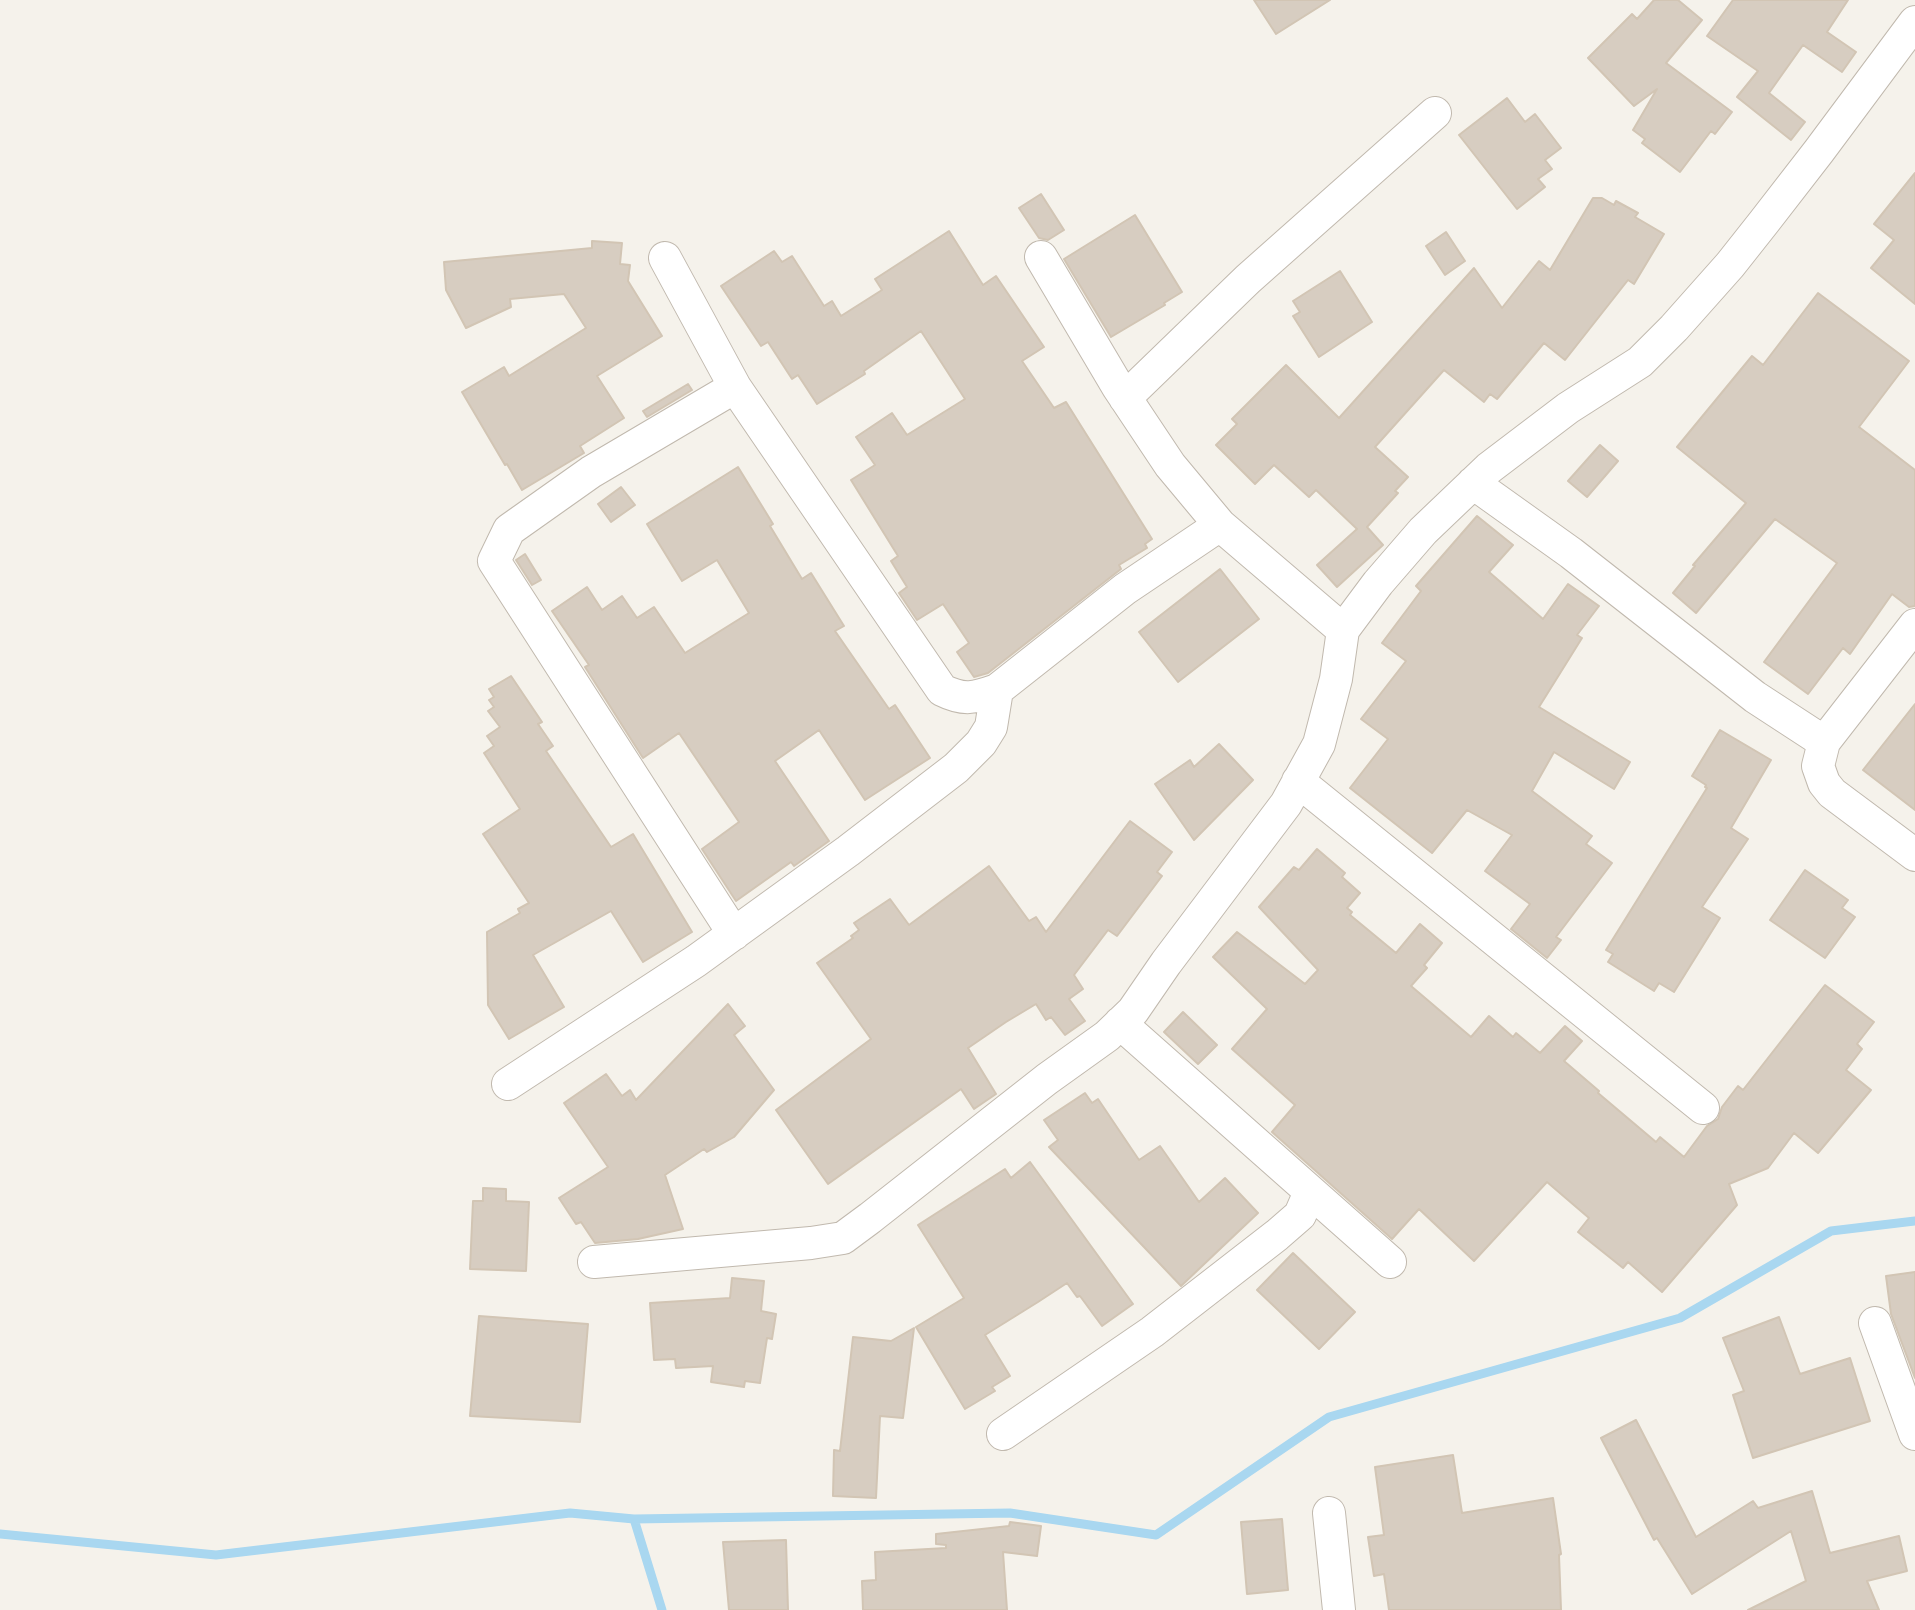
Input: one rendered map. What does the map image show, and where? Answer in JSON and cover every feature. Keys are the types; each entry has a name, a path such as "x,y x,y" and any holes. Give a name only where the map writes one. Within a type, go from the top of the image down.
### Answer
{"street":[{"path":"594,1262 843,1238 1107,1036 1133,1011 1286,804 1319,744 1336,679 1343,630 1378,583 1423,531 1489,468 1568,408 1640,362 1674,328 1730,265 1819,151 1909,44"},
{"path":"1125,398 1248,279 1435,113"},
{"path":"1041,257 1125,398 1170,465 1220,525 1343,630"},
{"path":"665,258 735,387 942,690 958,699 978,697 997,690 1125,589 1220,525"},
{"path":"734,934 494,561 509,530 591,472 735,387"},
{"path":"1473,483 1571,553 1755,697 1824,742"},
{"path":"1915,625 1824,742 1818,766 1824,783 1832,793 1915,855"},
{"path":"508,1084 696,961 956,768 981,743 991,727 997,690"},
{"path":"1298,781 1703,1108"},
{"path":"1120,1023 1390,1262"},
{"path":"1003,1434 1152,1332 1277,1235 1300,1215 1310,1192"},
{"path":"1875,1323 1915,1434"},
{"path":"1329,1513 1339,1610"}],"building":[{"path":"1254,0 1330,0 1276,34"},
{"path":"1654,0 1678,0 1702,20 1666,63 1732,112 1715,134 1711,131 1680,172 1642,143 1645,139 1633,130 1657,89 1634,106 1588,58 1632,14 1637,19"},
{"path":"1733,0 1848,0 1827,32 1856,52 1842,72 1803,45 1769,93 1805,122 1791,140 1737,97 1758,71 1707,36"},
{"path":"1507,98 1525,122 1535,114 1561,148 1545,160 1552,169 1538,179 1545,187 1517,209 1459,135"},
{"path":"1915,173 1915,304 1871,268 1894,240 1874,224"},
{"path":"1041,194 1064,230 1048,240 1039,238 1019,208"},
{"path":"1593,198 1602,198 1614,205 1616,201 1638,213 1635,217 1664,234 1634,284 1628,280 1565,360 1544,343 1497,399 1490,394 1484,402 1444,370 1375,447 1408,477 1395,491 1398,493 1367,527 1383,545 1337,587 1317,565 1357,529 1316,490 1309,497 1274,465 1255,484 1216,445 1237,424 1232,419 1286,365 1339,418 1474,268 1502,308 1539,261 1550,270"},
{"path":"1135,215 1182,292 1111,337 1064,259"},
{"path":"949,231 983,285 996,276 1044,347 1022,361 1054,408 1066,402 1152,539 1145,544 1147,548 1119,565 1121,569 988,673 974,677 957,652 969,643 943,604 917,620 899,593 907,587 891,561 898,556 851,480 875,465 856,437 892,413 907,435 965,399 921,331 864,371 865,374 817,404 798,375 792,379 768,342 761,346 721,286 774,251 782,262 792,256 824,306 832,301 841,316 882,290 875,279"},
{"path":"1446,232 1465,261 1445,275 1426,246"},
{"path":"592,241 622,243 620,264 630,265 628,281 662,336 597,376 624,418 580,446 584,453 522,490 462,392 504,367 509,376 586,328 564,294 510,299 511,307 466,328 446,290 444,262 592,248"},
{"path":"1340,271 1372,322 1319,357 1293,316 1300,312 1293,301"},
{"path":"1818,293 1909,361 1859,427 1915,470 1915,606 1909,607 1892,594 1850,654 1843,648 1808,694 1764,662 1837,563 1775,519 1696,613 1673,593 1746,503 1677,447 1752,356 1763,365"},
{"path":"688,384 692,390 647,417 643,411"},
{"path":"1600,445 1618,461 1587,497 1568,481"},
{"path":"738,467 802,579 811,573 844,626 835,631 889,709 895,705 930,758 865,800 819,730 775,761 829,841 794,866 791,862 736,901 702,849 739,822 679,733 643,758 585,667 589,665 552,611 587,587 602,610 622,596 637,618 654,607 685,653 749,613 717,560 682,581 647,524"},
{"path":"621,487 635,505 611,522 598,504"},
{"path":"1477,516 1513,545 1489,572 1543,619 1568,584 1599,606 1577,635 1582,638 1539,707 1630,762 1614,789 1554,752 1532,791 1592,836 1586,844 1612,863 1556,937 1561,940 1547,958 1511,929 1530,904 1485,871 1512,835 1467,810 1432,853 1350,788 1388,739 1361,719 1406,661 1382,643 1421,591 1416,586"},
{"path":"525,554 541,580 532,585 516,560"},
{"path":"1220,569 1259,619 1178,682 1139,632"},
{"path":"511,676 542,722 538,724 553,746 546,751 611,847 633,834 692,932 643,962 611,911 533,955 564,1007 509,1039 488,1005 487,932 520,913 518,909 529,903 483,834 520,809 484,753 494,746 487,736 500,727 488,711 494,707 489,700 494,697 489,689"},
{"path":"1915,704 1915,810 1863,770"},
{"path":"1720,730 1771,760 1731,828 1748,839 1702,907 1720,918 1674,992 1659,983 1654,991 1608,962 1613,954 1606,950 1707,788 1692,776"},
{"path":"1219,744 1253,780 1194,840 1155,784 1190,760 1194,767"},
{"path":"1130,821 1172,852 1157,872 1162,876 1117,936 1108,930 1074,975 1083,989 1069,999 1085,1021 1065,1035 1051,1017 1046,1020 1036,1004 1006,1022 968,1048 996,1094 974,1109 961,1089 828,1184 776,1110 871,1039 817,963 853,938 851,936 859,930 854,923 890,899 909,925 989,866 1029,921 1036,917 1046,932"},
{"path":"1317,849 1345,873 1342,877 1360,893 1347,908 1352,912 1350,915 1396,953 1420,924 1442,943 1424,965 1427,968 1411,986 1471,1037 1489,1016 1513,1037 1516,1033 1540,1053 1565,1026 1582,1041 1564,1061 1656,1142 1660,1137 1684,1157 1707,1126 1718,1119 1722,1107 1738,1086 1743,1090 1825,985 1874,1022 1857,1044 1862,1049 1846,1070 1871,1090 1818,1153 1794,1133 1768,1168 1729,1184 1737,1205 1662,1292 1628,1262 1623,1268 1578,1232 1589,1218 1547,1182 1474,1261 1419,1209 1392,1239 1272,1132 1295,1105 1232,1049 1267,1009 1213,957 1237,932 1305,984 1318,970 1259,907 1294,867 1299,870"},
{"path":"1805,870 1848,900 1842,908 1855,917 1825,958 1770,920"},
{"path":"728,1004 745,1026 734,1035 774,1090 734,1137 707,1152 704,1149 665,1175 683,1229 638,1239 595,1243 581,1222 576,1224 559,1198 608,1167 564,1103 606,1074 622,1096 630,1090 636,1100"},
{"path":"1183,1012 1217,1045 1198,1064 1164,1032"},
{"path":"1085,1093 1092,1103 1098,1099 1139,1160 1160,1146 1199,1202 1225,1178 1258,1213 1181,1286 1049,1147 1058,1140 1044,1120"},
{"path":"1030,1162 1133,1304 1102,1326 1067,1283 985,1335 1010,1376 992,1387 995,1391 965,1409 916,1327 964,1298 918,1225 1005,1169 1011,1178"},
{"path":"483,1188 506,1189 506,1201 529,1202 526,1271 470,1269 473,1201 483,1201"},
{"path":"1293,1253 1355,1312 1319,1349 1257,1290"},
{"path":"1915,1272 1915,1378 1891,1314 1886,1276"},
{"path":"732,1278 764,1281 761,1311 776,1314 772,1339 767,1338 760,1383 745,1381 744,1387 711,1382 713,1366 676,1368 675,1359 654,1360 650,1303 730,1298"},
{"path":"479,1316 588,1324 580,1422 470,1416"},
{"path":"1779,1317 1800,1374 1850,1358 1870,1421 1753,1458 1733,1395 1744,1391 1723,1338"},
{"path":"914,1328 903,1418 880,1416 876,1498 833,1496 834,1450 840,1451 853,1337 891,1341"},
{"path":"1636,1420 1696,1537 1753,1501 1758,1508 1812,1491 1830,1553 1899,1536 1907,1571 1867,1581 1879,1610 1748,1610 1806,1581 1791,1531 1692,1594 1657,1538 1654,1540 1601,1438"},
{"path":"1453,1455 1462,1513 1553,1498 1561,1554 1561,1610 1389,1610 1384,1574 1374,1576 1368,1537 1384,1535 1375,1467"},
{"path":"1282,1519 1288,1590 1247,1594 1241,1522"},
{"path":"1010,1522 1041,1526 1037,1556 1003,1552 1007,1610 863,1610 862,1581 876,1580 875,1552 946,1548 946,1545 936,1544 936,1534 1009,1526"},
{"path":"786,1540 788,1610 729,1610 723,1542"}],"waterway":[{"path":"0,1534 216,1555 570,1513 634,1519 1010,1513 1156,1535 1329,1417 1680,1318 1831,1231 1915,1221"},
{"path":"634,1519 662,1610"}]}
